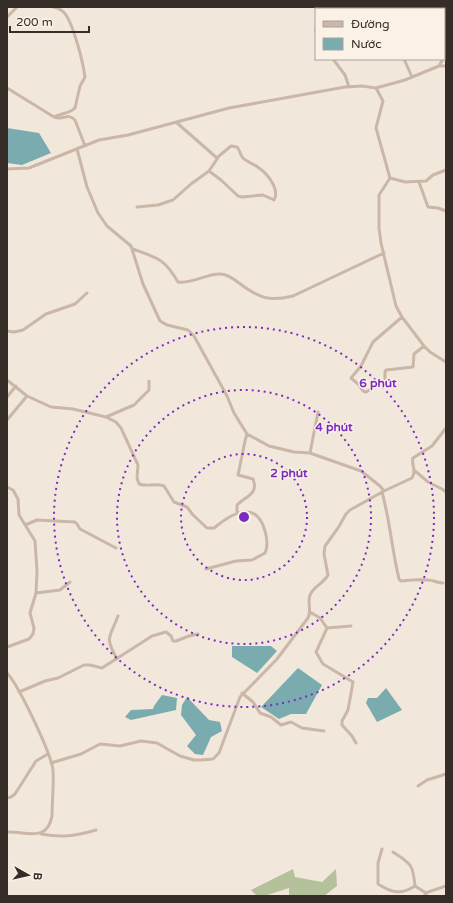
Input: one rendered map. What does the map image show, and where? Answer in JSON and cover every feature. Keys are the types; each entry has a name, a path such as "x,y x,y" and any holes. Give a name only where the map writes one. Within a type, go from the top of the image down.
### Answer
{"street":[{"path":"7,17 17,7"},
{"path":"53,7 63,11 68,18 85,77 80,86 75,108 72,111 54,117"},
{"path":"334,60 344,75 349,87"},
{"path":"404,60 412,77"},
{"path":"439,66 443,60"},
{"path":"7,169 29,168 99,140 128,135 229,108 349,87 376,88 412,77 439,66 446,66"},
{"path":"7,88 54,117 59,119 69,116 74,119 85,146"},
{"path":"376,88 383,101 376,128 390,178"},
{"path":"176,122 217,158"},
{"path":"137,207 158,205 173,200 209,171 217,158 229,146 237,147 244,159 261,169 271,180 275,188 275,198 274,200 260,195 238,196 209,171"},
{"path":"77,149 89,193 100,218 133,249 143,284 160,321 166,325 188,330 194,336 234,413 247,434 269,446 294,452 310,453 364,472 383,492 399,579 401,581 426,579 436,583 443,583"},
{"path":"390,178 405,182 427,181 433,175 446,170"},
{"path":"390,178 381,191 379,199 379,228 396,306 402,317 424,346 430,352 446,362"},
{"path":"419,182 428,207 446,211"},
{"path":"133,249 161,260 167,265 178,282 189,282 220,274 233,278 252,293 278,299 293,296 384,253"},
{"path":"7,331 14,332 23,330 46,314 75,304 87,293"},
{"path":"402,317 373,342 361,366 351,378 363,391 366,392 386,381 386,370 413,367 414,354 424,346"},
{"path":"7,380 27,396 53,408 73,409 113,420 121,428 138,465 137,478 139,484 158,484 164,486 174,502 187,507 193,515 209,529 214,528 226,518 237,513 251,513 259,517 266,536 266,551 262,555 252,560 236,561 206,570"},
{"path":"106,417 134,405 149,390 149,381"},
{"path":"7,397 16,386"},
{"path":"7,420 9,415 18,408 27,396"},
{"path":"310,453 318,412"},
{"path":"51,763 81,754 102,744 120,746 141,741 157,743 168,750 187,758 201,760 213,759 219,753 237,701 242,693 286,648 308,618 310,612 309,601 311,594 328,575 324,550 326,543 338,528 348,511 383,492 410,480 414,476 412,463 413,458 432,446 446,428"},
{"path":"237,513 237,505 253,492 255,488 253,479 238,475 247,434"},
{"path":"414,470 428,482 446,492"},
{"path":"7,487 13,490 18,499 18,513 36,544 37,568 36,593 30,613 34,628 33,634 29,639 7,646"},
{"path":"25,525 37,520 75,522 80,529 116,548"},
{"path":"36,593 60,590 70,582"},
{"path":"310,612 320,618 327,628"},
{"path":"117,659 109,640 111,631 118,616"},
{"path":"327,628 351,626"},
{"path":"327,628 317,649 317,654 323,664 353,682 348,710 342,721 342,725 356,743"},
{"path":"19,692 45,681 58,678 84,665 102,668 154,635 166,632 171,636 173,641 176,641 198,634"},
{"path":"7,673 13,680 34,722 51,763 53,774 51,822 46,829 39,834"},
{"path":"242,693 253,702 260,714 271,717 280,724 290,722 302,728 324,731"},
{"path":"7,798 15,794 36,761 48,754"},
{"path":"418,786 427,780 446,774"},
{"path":"7,832 58,837 96,830"},
{"path":"382,849 378,863 378,884 389,890 397,892 405,892 415,886"},
{"path":"393,852 409,863 412,867 415,886 425,894 446,886"}],"green space":[{"path":"293,869 295,877 322,882 336,869 337,886 324,896 289,896 289,888 264,896 257,896 251,890"}],"water":[{"path":"7,128 39,133 51,153 22,165 7,163"},
{"path":"232,646 271,646 277,651 257,673 232,657"},
{"path":"298,668 322,685 306,714 291,714 279,719 261,707"},
{"path":"386,688 402,710 377,722 366,703 368,698 377,698"},
{"path":"162,695 177,698 176,710 131,720 125,717 131,710 153,709"},
{"path":"187,697 209,720 220,722 222,731 211,737 203,755 195,754 187,746 196,735 181,715 182,705"}]}
